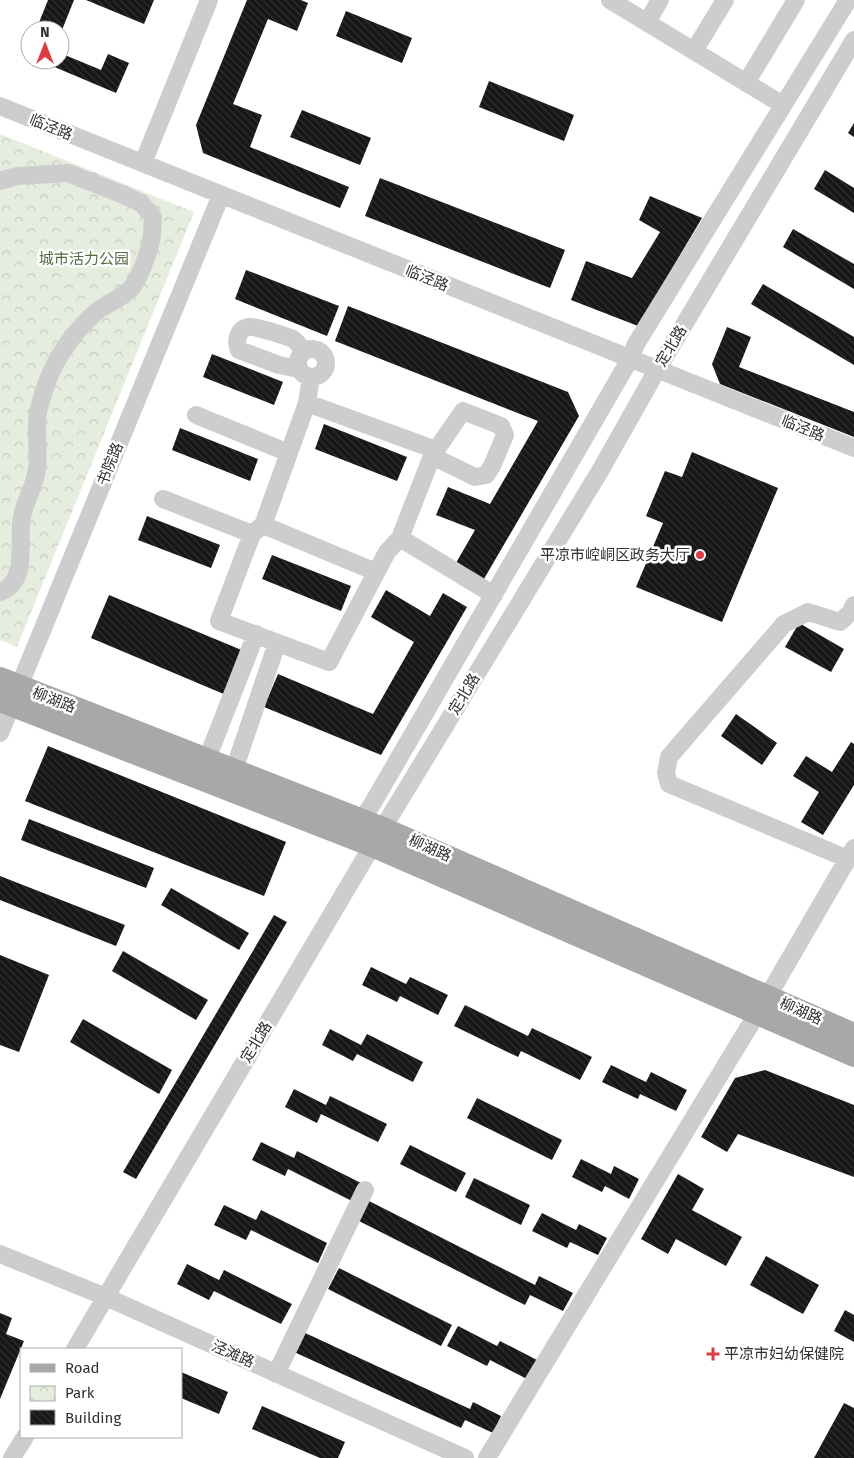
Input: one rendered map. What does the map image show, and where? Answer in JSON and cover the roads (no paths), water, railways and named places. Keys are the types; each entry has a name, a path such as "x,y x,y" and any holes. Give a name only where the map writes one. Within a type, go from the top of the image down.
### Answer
{"main road":[{"name":"柳湖路","path":"8,693 207,759 362,820 378,837"},
{"name":"柳湖路","path":"8,693 378,837 762,1005 854,1056"},
{"name":"柳湖路","path":"762,1005 854,1034"}],"street":[{"path":"143,163 209,0"},
{"path":"610,0 783,105"},
{"path":"647,22 660,0"},
{"path":"694,51 725,0"},
{"path":"746,83 796,0"},
{"path":"362,820 630,359 636,344 848,0"},
{"name":"定北路","path":"76,1348 378,837 600,471 657,370 854,40"},
{"name":"临泾路","path":"0,106 854,448"},
{"path":"0,181 18,176 68,173 141,203 153,217 151,240 136,282 132,288 96,312 70,339 51,369 38,414 36,471 22,518 22,550 19,570 13,584 0,592"},
{"name":"书院路","path":"0,733 8,693 221,195"},
{"path":"303,351 295,340 252,326 242,330 237,338 239,350 279,365 305,373 320,374 326,366 324,356 312,348 303,351 298,359 305,373 308,403 258,529 219,620 329,662 387,552 400,538 434,453 308,403"},
{"path":"196,415 289,453"},
{"path":"163,499 258,529 376,572"},
{"path":"400,538 494,595"},
{"path":"487,1458 762,1005 851,853 669,784 666,772 669,757 784,624 808,612 840,622 850,613 854,605"},
{"path":"207,759 256,634"},
{"path":"234,770 278,642"},
{"path":"276,1374 365,1190"},
{"name":"泾滩路","path":"0,1254 106,1297 465,1458"},
{"path":"12,1458 24,1438"}],"place":[{"name":"平凉市崆峒区政务大厅","path":"700,555"},
{"name":"平凉市妇幼保健院","path":"713,1354"}],"park label":[{"name":"城市活力公园","path":"84,259"}]}
